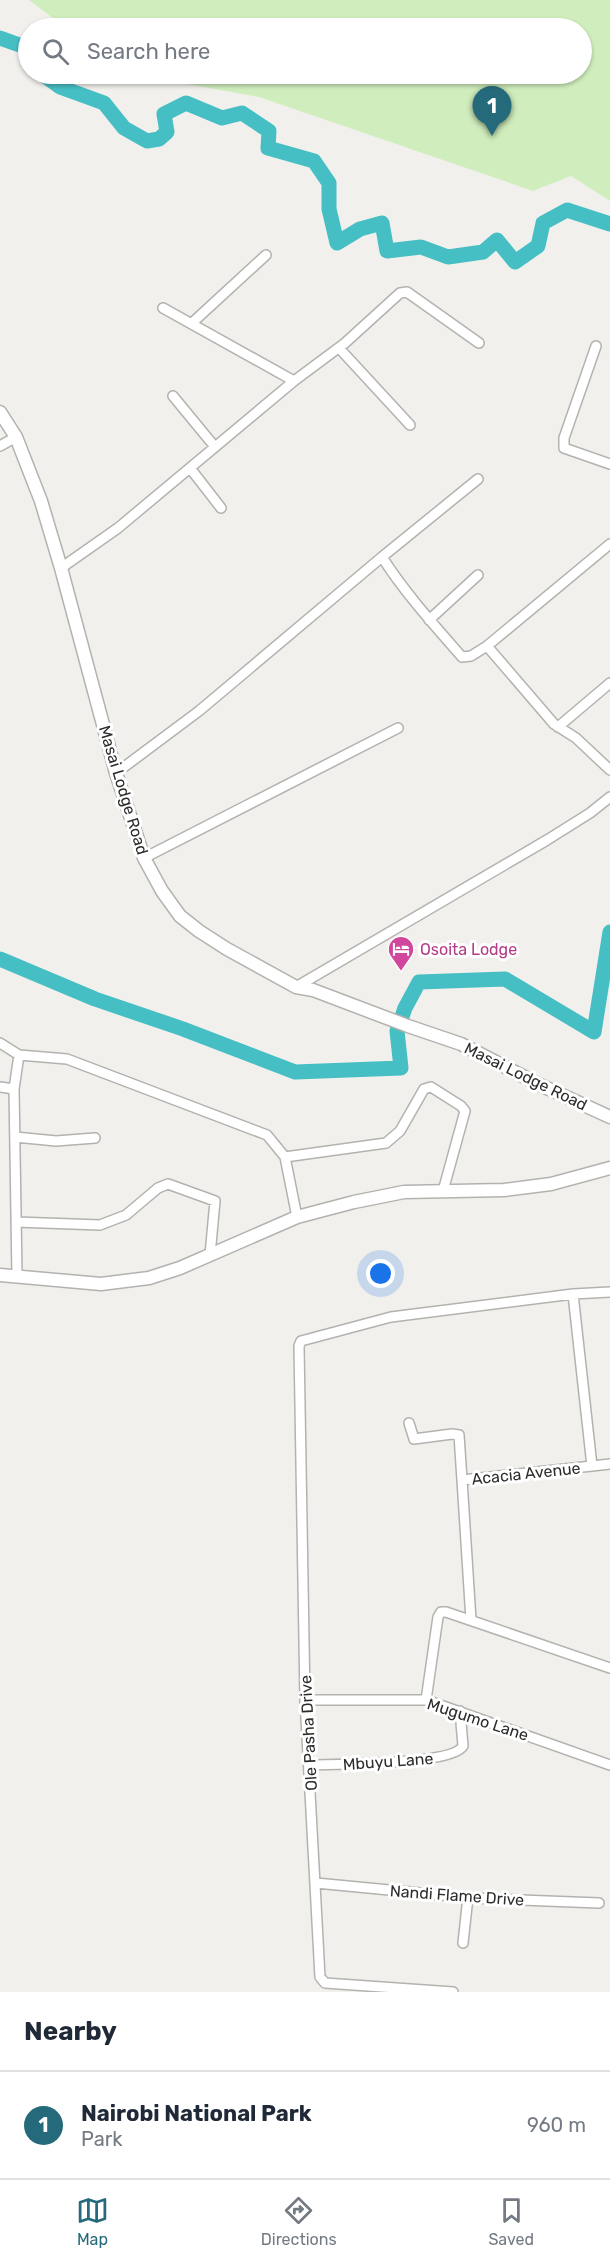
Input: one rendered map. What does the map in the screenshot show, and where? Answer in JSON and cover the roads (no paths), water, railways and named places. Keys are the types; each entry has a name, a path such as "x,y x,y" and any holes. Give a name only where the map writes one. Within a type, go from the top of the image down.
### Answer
{"street":[{"path":"192,323 266,255"},
{"path":"61,568 118,528 294,381 339,348 400,293 407,292 479,343"},
{"path":"163,308 294,381"},
{"path":"597,346 564,438 564,448 610,464"},
{"path":"339,348 410,425"},
{"path":"173,396 215,447"},
{"name":"Masai Lodge Road","path":"0,412 16,437 41,501 116,773 144,858 162,891 180,916 227,949 296,987 313,990 461,1044 610,1117"},
{"path":"0,446 16,437"},
{"path":"190,468 221,508"},
{"path":"116,773 199,711 478,479"},
{"path":"382,557 429,620 462,657 471,656 487,646 610,544"},
{"path":"429,620 478,575"},
{"path":"487,646 558,727 576,738 610,770"},
{"path":"558,727 610,683"},
{"path":"144,858 398,728"},
{"path":"296,987 547,840 590,813 610,797"},
{"path":"0,1043 19,1055 67,1059 267,1135 285,1157 297,1217"},
{"path":"17,1276 14,1089 19,1055"},
{"path":"0,1087 14,1089"},
{"path":"285,1157 386,1143 400,1131 424,1089 430,1087 461,1106 465,1112 443,1191"},
{"path":"15,1137 56,1142 95,1138"},
{"path":"0,1275 101,1284 149,1278 180,1268 297,1217 354,1202 404,1192 504,1190 551,1184 610,1168"},
{"path":"16,1222 100,1225 126,1215 158,1188 168,1184 214,1201 210,1255"},
{"path":"573,1294 610,1292"},
{"name":"Ole Pasha Drive","path":"453,1992 325,1983 322,1980 305,1700 298,1351 301,1341 391,1317 573,1294"},
{"name":"Acacia Avenue","path":"471,1620 462,1480 592,1466 573,1294"},
{"path":"409,1423 414,1439 459,1435 462,1480"},
{"path":"592,1466 610,1464"},
{"path":"426,1700 438,1617 441,1612 471,1620 610,1668"},
{"name":"Mugumo Lane","path":"305,1700 426,1700 610,1765"},
{"name":"Mbuyu Lane","path":"310,1766 433,1760 456,1753 463,1746 460,1711"},
{"name":"Nandi Flame Drive","path":"316,1883 468,1897 599,1903"},
{"path":"464,1943 468,1897"}],"waterway":[{"path":"0,38 18,44"},
{"path":"56,84 104,103 124,128 147,141 159,139 167,132 164,114 186,103 222,118 242,113 269,131 268,148 314,161 329,183 329,209 337,243 360,229 382,223 387,251 421,247 448,257 483,252 497,240 515,262 538,246 543,223 567,210 610,224"},
{"path":"0,959 95,999 183,1029 295,1072 401,1068 397,1031 405,1008 419,982 505,979 594,1032 610,932"}],"place":[{"name":"Nairobi National Park","path":"492,136"},
{"name":"Osoita Lodge","path":"401,972"}]}
